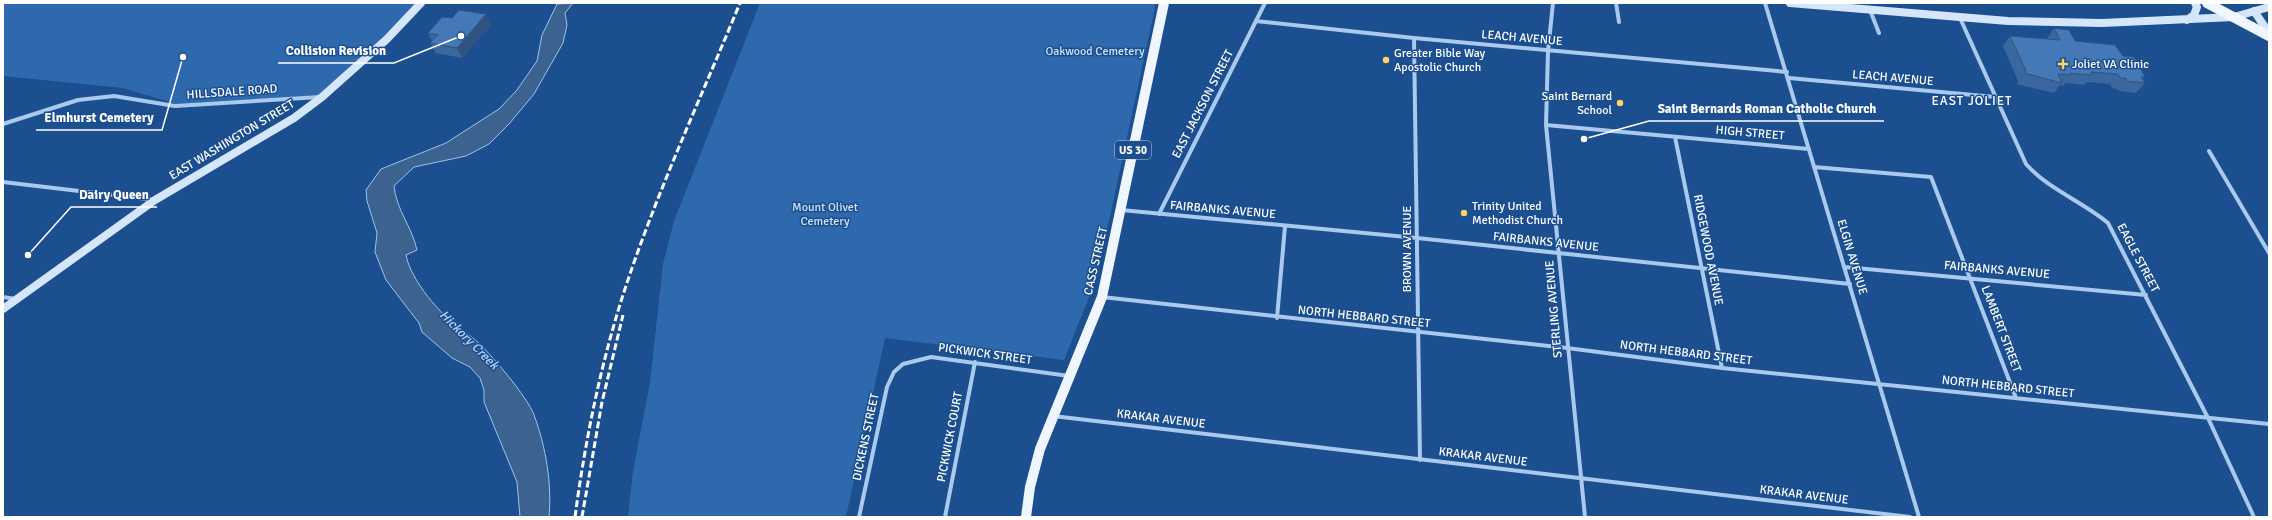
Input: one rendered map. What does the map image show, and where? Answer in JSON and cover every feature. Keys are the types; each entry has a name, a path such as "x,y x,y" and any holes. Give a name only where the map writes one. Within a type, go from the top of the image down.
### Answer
{"main road":[{"name":"CASS STREET","path":"1026,517 1030,487 1036,464 1053,416 1102,297 1164,3"},
{"path":"2207,3 2269,36"}],"street":[{"name":"EAST WASHINGTON STREET","path":"3,309 155,200 294,118 322,97 387,39 421,3"},
{"name":"EAST JACKSON STREET","path":"1159,214 1265,3"},
{"name":"STERLING AVENUE","path":"1553,3 1548,51 1546,125 1585,517"},
{"path":"1616,3 1619,22"},
{"name":"ELGIN AVENUE","path":"1765,3 1789,78 1808,148 1919,517"},
{"path":"1790,3 1960,18 2064,23 2187,20 2234,17 2269,7"},
{"path":"2187,20 2194,15 2197,7 2195,3"},
{"path":"1870,9 1879,33"},
{"path":"2254,11 2264,28 2269,33"},
{"name":"EAGLE STREET","path":"1960,18 1995,97 2031,172 2043,181 2084,203 2108,223 2208,418 2254,517"},
{"name":"LEACH AVENUE","path":"1256,21 1548,51 1787,72"},
{"name":"BROWN AVENUE","path":"1414,38 1420,460"},
{"name":"LEACH AVENUE","path":"1789,78 1995,97"},
{"name":"HILLSDALE ROAD","path":"3,124 78,100 114,96 175,106 322,97"},
{"name":"HIGH STREET","path":"1546,125 1808,148"},
{"name":"RIDGEWOOD AVENUE","path":"1675,137 1722,368"},
{"path":"2209,151 2269,253"},
{"name":"LAMBERT STREET","path":"1814,167 1932,177 2016,398"},
{"path":"3,182 155,200"},
{"name":"FAIRBANKS AVENUE","path":"1121,210 1417,238 1850,284"},
{"path":"1277,318 1285,226"},
{"name":"FAIRBANKS AVENUE","path":"1845,267 1971,277 2146,295"},
{"path":"3,297 17,299"},
{"name":"NORTH HEBBARD STREET","path":"1102,297 1277,318 1567,348 1722,368 2269,424"},
{"name":"PICKWICK STREET","path":"900,365 913,359 931,357 1069,376"},
{"name":"PICKWICK COURT","path":"945,517 975,362"},
{"name":"DICKENS STREET","path":"859,517 887,387 890,376 900,365"},
{"name":"KRAKAR AVENUE","path":"1053,416 1910,517"}],"green space":[{"path":"3,3 417,3 384,39 323,95 176,104 123,88 3,76"},
{"name":"Mount Olivet Cemetery","path":"760,3 1156,3 1102,253 1093,287 1064,360 885,338 846,517 628,517 633,471 650,383 663,264 674,221"}],"water":[{"name":"Hickory Creek","path":"573,3 565,13 567,25 563,43 534,94 509,124 489,144 466,156 414,167 394,186 395,194 401,210 415,242 417,250 406,255 409,265 420,286 436,307 453,324 480,345 498,364 517,387 534,415 542,440 549,479 549,517 520,517 517,482 484,402 484,390 480,378 470,367 452,358 422,332 419,323 386,280 375,252 377,233 367,201 366,190 381,169 446,143 499,109 517,90 537,61 542,35 557,4"}],"building":[{"path":"459,10 486,14 457,48 430,43 438,35 428,33 442,17 452,18"},
{"path":"2054,28 2069,30 2075,41 2115,45 2123,56 2134,57 2145,77 2141,77 2145,83 2127,81 2126,78 2120,78 2118,74 2091,72 2092,75 2070,73 2071,75 2058,74 2062,83 2024,73 2026,71 2010,36 2060,40"}],"railway":[{"path":"575,517 583,461 600,377 623,295 649,221 678,148 740,3"},
{"path":"582,517 602,402 623,315"}],"place":[{"name":"Collision Revision","path":"461,36"},
{"name":"Elmhurst Cemetery","path":"183,57"},
{"name":"Greater Bible Way Apostolic Church","path":"1386,60"},
{"name":"Joliet VA Clinic","path":"2063,64"},
{"name":"Saint Bernard School","path":"1620,103"},
{"name":"Saint Bernards Roman Catholic Church","path":"1584,139"},
{"name":"Trinity United Methodist Church","path":"1464,213"},
{"name":"Dairy Queen","path":"28,255"}],"district":[{"name":"EAST JOLIET","path":"1972,101"}],"park label":[{"name":"Oakwood Cemetery","path":"1095,51"}]}
